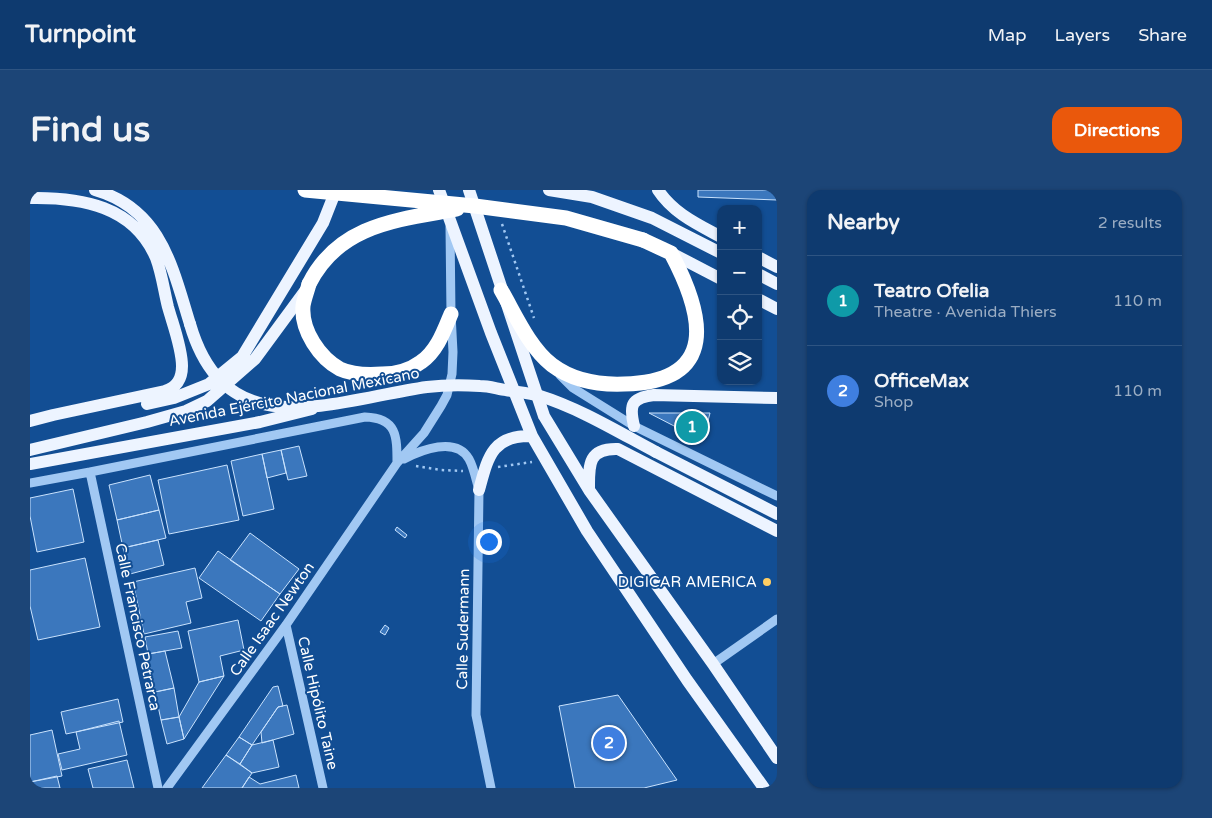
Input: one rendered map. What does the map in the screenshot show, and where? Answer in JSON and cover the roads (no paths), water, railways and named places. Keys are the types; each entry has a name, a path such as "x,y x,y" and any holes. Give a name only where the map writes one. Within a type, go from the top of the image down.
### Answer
{"highway":[{"path":"305,190 475,206 566,218 642,240 671,253 689,289 696,320 697,340 689,361 676,372 665,377 625,384 590,381 562,371 551,364 533,344 501,290"},
{"path":"450,314 444,331 428,356 421,362 403,371 384,374 355,374 341,369 325,357 314,343 305,325 303,316 305,298 310,284 322,264 330,255 354,236 365,230 398,220 475,206"}],"main road":[{"path":"30,191 35,190"},
{"path":"95,190 118,199 135,210 154,230 173,268 198,350 206,364 218,378 235,392 256,402 273,407 301,408 322,406"},
{"path":"30,426 174,398 209,384 242,357 323,223 336,190"},
{"path":"439,190 491,333 532,436 587,531 687,680 764,788"},
{"path":"469,190 544,416 589,490 713,664 777,758"},
{"path":"549,190 592,197 652,218 717,251"},
{"path":"658,190 668,203 687,218 717,235"},
{"path":"30,198 61,198 89,203 115,213 138,230 150,246 158,264 182,366 182,374 177,384 165,391 53,414 30,421"},
{"path":"671,253 717,277"},
{"path":"762,259 777,267"},
{"path":"762,276 777,284"},
{"path":"30,450 147,422 186,411 207,401 255,359 310,284"},
{"path":"762,301 777,309"},
{"name":"Avenida Ejército Nacional Mexicano","path":"31,464 260,422 322,406 429,387 481,386 540,396 589,416 777,514"},
{"path":"634,426 631,407 635,400 642,396 777,398"},
{"path":"479,490 479,471 491,453 505,440 517,435 532,436"},
{"path":"589,490 589,464 596,453 606,449 618,449 777,531"}],"street":[{"name":"Calle Isaac Newton","path":"167,788 286,625 397,463 431,424 447,395 452,374 454,352 450,314 450,222"},
{"path":"551,364 573,388 634,426 777,496"},
{"path":"30,483 365,417 378,418 388,422 395,432 397,463 418,452 446,447 459,450 469,458 479,471"},
{"name":"Calle Francisco Petrarca","path":"90,472 158,788"},
{"name":"Calle Sudermann","path":"479,490 476,715 491,788"},
{"path":"713,664 777,619"},
{"name":"Calle Hipólito Taine","path":"286,625 323,788"}],"place":[{"name":"Teatro Ofelia","path":"692,427"},
{"name":"DIGICAR AMERICA","path":"767,582"},
{"name":"OfficeMax","path":"609,743"}]}
